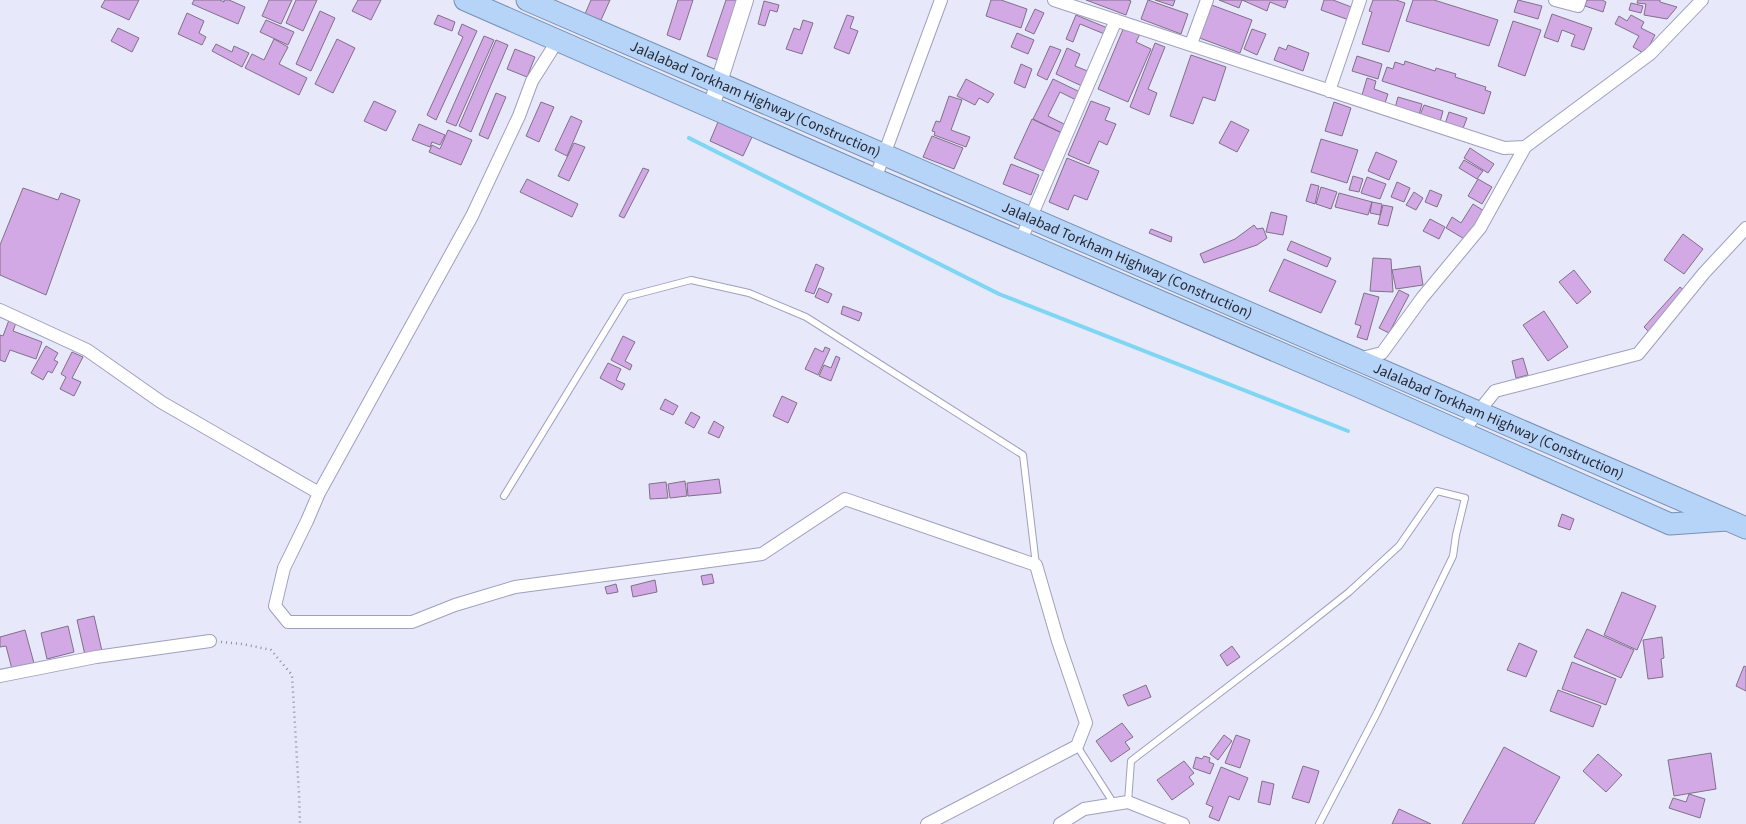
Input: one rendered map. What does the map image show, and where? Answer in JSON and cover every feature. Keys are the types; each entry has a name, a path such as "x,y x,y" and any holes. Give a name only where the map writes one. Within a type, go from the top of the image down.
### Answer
{"highway":[{"path":"465,0 875,180 1428,417 1670,524 1727,520"},
{"name":"Jalalabad Torkham Highway (Construction)","path":"527,0 1746,528"},
{"path":"1256,315 1289,357"}],"street":[{"path":"711,107 745,0"},
{"path":"875,180 941,0"},
{"path":"1054,0 1504,148 1525,147"},
{"path":"1191,44 1207,0"},
{"path":"1329,91 1360,0"},
{"path":"1555,0 1578,6 1580,0"},
{"path":"1358,359 1382,353 1422,298 1480,228 1525,147 1650,54 1702,0"},
{"path":"1020,242 1116,20"},
{"path":"558,40 532,81 519,116 472,216 319,493 284,568 275,606 288,622 412,622 455,605 515,587 762,554 844,499 1036,565 1058,640 1086,723 1077,746 926,824"},
{"path":"1462,432 1495,391 1638,354 1704,273 1746,228"},
{"path":"0,310 87,350 161,402 319,493"},
{"path":"0,676 96,657 210,641"},
{"path":"1060,824 1084,809 1128,802 1183,824"}],"lane":[{"path":"504,496 626,297 691,280 749,293 806,317 1023,455 1036,565"},
{"path":"1128,802 1130,761 1349,592 1399,546 1437,491 1465,498 1453,556 1377,713 1319,824"},
{"path":"1077,746 1114,804"}],"path":[{"path":"210,641 242,644 271,650 292,675 300,824"}],"building":[{"path":"105,0 139,0 129,20 101,7"},
{"path":"194,0 220,0 224,2 224,0 229,0 245,7 238,24 192,4"},
{"path":"269,0 292,0 281,24 262,16"},
{"path":"296,0 317,0 303,31 286,23"},
{"path":"358,0 381,0 371,20 352,11"},
{"path":"591,0 610,0 601,20 585,14"},
{"path":"678,0 693,0 680,40 667,35"},
{"path":"726,0 742,0 721,61 707,56"},
{"path":"991,0 1001,0 1027,9 1021,28 986,16"},
{"path":"1086,0 1128,0 1131,1 1126,15"},
{"path":"1148,0 1188,14 1181,34 1141,19"},
{"path":"1155,0 1175,0 1173,6"},
{"path":"1219,0 1242,0 1239,8"},
{"path":"1242,0 1288,0 1285,8 1270,2 1267,11"},
{"path":"1324,0 1333,0 1354,8 1349,20 1321,10"},
{"path":"1373,0 1396,0 1405,3 1389,52 1362,44 1372,12 1369,11"},
{"path":"1413,0 1434,0 1498,20 1489,46 1406,21"},
{"path":"1518,0 1542,6 1538,19 1514,12"},
{"path":"1587,0 1602,0 1606,2 1603,12 1585,6"},
{"path":"1638,0 1660,0 1660,2 1677,7 1667,19 1644,15 1646,4 1637,3"},
{"path":"764,1 779,5 777,12 770,10 765,26 758,24"},
{"path":"1631,3 1643,6 1641,13 1629,10"},
{"path":"1209,4 1252,20 1240,53 1197,37"},
{"path":"1035,9 1044,13 1034,34 1025,30"},
{"path":"320,11 335,18 311,71 296,64"},
{"path":"187,13 204,21 199,33 206,37 202,45 178,34"},
{"path":"1552,14 1592,28 1584,50 1571,46 1575,35 1562,30 1558,42 1544,37"},
{"path":"438,15 455,22 452,31 434,24"},
{"path":"847,15 854,17 850,28 858,31 849,54 834,48"},
{"path":"1076,15 1110,29 1107,35 1080,24 1073,42 1066,39"},
{"path":"1631,15 1644,22 1641,28 1655,35 1645,54 1633,47 1639,36 1615,24 1619,16 1627,21"},
{"path":"266,20 294,32 288,45 260,32"},
{"path":"803,20 813,23 802,54 786,49 794,28 800,30"},
{"path":"1513,21 1541,30 1525,76 1498,66"},
{"path":"462,24 477,31 436,120 427,115 463,37 458,34"},
{"path":"1124,27 1140,34 1136,42 1151,49 1128,102 1098,89"},
{"path":"118,28 139,38 132,52 111,41"},
{"path":"1252,29 1266,34 1257,55 1244,49"},
{"path":"1017,33 1034,40 1028,54 1011,47"},
{"path":"484,36 494,40 456,126 446,122"},
{"path":"274,39 288,47 279,64 307,78 299,95 245,68 252,54 264,60"},
{"path":"337,39 355,48 333,93 315,84"},
{"path":"496,40 508,45 471,132 459,126"},
{"path":"1155,43 1165,47 1148,89 1157,93 1149,115 1130,107"},
{"path":"216,44 232,52 234,46 249,53 242,67 212,51"},
{"path":"1288,45 1309,53 1303,71 1274,60 1279,47 1286,50"},
{"path":"1050,46 1061,50 1047,80 1037,75"},
{"path":"1067,48 1080,54 1075,66 1090,72 1084,87 1056,74"},
{"path":"515,49 535,57 527,77 507,69"},
{"path":"1191,55 1226,67 1215,101 1203,97 1193,124 1170,116"},
{"path":"1357,56 1382,64 1378,79 1352,71"},
{"path":"1405,61 1435,71 1436,68 1456,74 1455,77 1486,87 1485,90 1491,92 1484,114 1382,81 1387,67 1393,69 1395,62 1404,65"},
{"path":"1021,64 1032,69 1025,88 1014,83"},
{"path":"1367,78 1376,81 1374,89 1388,94 1385,103 1362,95"},
{"path":"966,79 994,94 988,103 979,98 975,105 957,96"},
{"path":"1053,79 1082,93 1078,101 1060,92 1048,116 1066,125 1062,133 1033,119"},
{"path":"496,93 506,97 488,139 479,135"},
{"path":"949,96 962,100 951,130 970,137 966,147 934,135 935,132 932,131 936,121 940,122"},
{"path":"1398,97 1422,104 1419,115 1395,108"},
{"path":"374,101 396,111 386,131 364,121"},
{"path":"1091,101 1110,108 1105,120 1116,124 1107,145 1099,141 1089,164 1068,155"},
{"path":"541,102 554,107 539,142 526,136"},
{"path":"1334,102 1351,108 1342,136 1325,131"},
{"path":"1424,105 1443,111 1440,122 1420,115"},
{"path":"1449,112 1467,118 1462,131 1445,124"},
{"path":"571,116 582,121 567,156 555,150"},
{"path":"1032,119 1064,134 1046,172 1014,158"},
{"path":"1231,121 1249,130 1237,152 1219,143"},
{"path":"718,122 752,137 743,156 710,141"},
{"path":"419,124 445,135 440,145 432,142 430,147 412,140"},
{"path":"448,130 472,140 461,165 429,152 432,145 440,149"},
{"path":"932,136 963,148 954,169 923,157"},
{"path":"1321,139 1358,150 1347,183 1311,172"},
{"path":"574,143 585,147 569,181 558,176"},
{"path":"1470,148 1494,164 1488,173 1464,158"},
{"path":"1376,152 1397,161 1389,180 1368,171"},
{"path":"1067,158 1099,171 1087,200 1074,195 1068,210 1049,202"},
{"path":"1464,160 1483,171 1477,179 1459,168"},
{"path":"1011,164 1039,175 1031,195 1003,184"},
{"path":"643,168 649,170 624,218 619,216"},
{"path":"1353,176 1363,179 1359,192 1349,190"},
{"path":"1367,177 1386,184 1380,199 1361,193"},
{"path":"527,179 578,204 572,217 520,192"},
{"path":"1478,179 1492,187 1482,204 1468,196"},
{"path":"1397,182 1410,188 1404,202 1391,197"},
{"path":"1311,184 1319,186 1315,204 1306,201"},
{"path":"1321,187 1337,192 1331,209 1316,204"},
{"path":"23,188 58,200 61,193 80,200 46,295 0,275 0,245"},
{"path":"1430,190 1442,195 1437,207 1425,202"},
{"path":"1414,192 1423,198 1416,210 1406,205"},
{"path":"1339,193 1372,202 1368,215 1335,207"},
{"path":"1372,202 1382,204 1380,215 1370,213"},
{"path":"1473,204 1484,211 1466,240 1446,228 1452,217 1461,223"},
{"path":"1383,205 1393,207 1388,226 1378,224"},
{"path":"1271,212 1287,216 1283,235 1266,232"},
{"path":"1430,219 1445,227 1439,239 1423,231"},
{"path":"1254,225 1257,229 1263,228 1267,238 1257,245 1204,263 1200,254 1235,239"},
{"path":"1151,229 1172,237 1171,242 1149,233"},
{"path":"1683,234 1703,249 1684,274 1664,260"},
{"path":"1291,241 1331,258 1327,267 1287,250"},
{"path":"1373,258 1391,259 1393,292 1370,291"},
{"path":"1284,259 1336,281 1321,313 1269,291"},
{"path":"816,264 824,268 814,294 805,291"},
{"path":"1420,266 1423,285 1396,289 1392,270"},
{"path":"1574,270 1591,292 1577,304 1559,282"},
{"path":"1680,287 1685,291 1649,332 1644,327"},
{"path":"819,288 832,294 828,303 815,297"},
{"path":"1399,290 1409,295 1389,333 1379,328"},
{"path":"1364,293 1379,297 1367,340 1357,337 1361,326 1355,324"},
{"path":"843,306 862,313 859,321 841,314"},
{"path":"1544,311 1568,347 1548,361 1523,325"},
{"path":"9,320 16,323 13,331 42,342 36,359 10,350 5,362 0,360 0,335 3,336"},
{"path":"623,336 635,342 625,361 632,365 630,370 611,360"},
{"path":"46,346 58,353 54,360 58,362 52,373 48,371 43,380 31,373"},
{"path":"825,347 830,349 818,375 805,369 815,348 823,352"},
{"path":"72,352 83,357 72,378 81,382 74,396 60,389 66,377 61,374"},
{"path":"836,356 840,358 831,381 819,376 824,365 831,368"},
{"path":"1523,358 1528,375 1516,378 1512,361"},
{"path":"608,363 621,369 616,380 625,384 622,390 600,378"},
{"path":"782,396 797,403 788,423 773,416"},
{"path":"665,399 678,406 673,415 660,409"},
{"path":"691,412 700,417 694,428 685,423"},
{"path":"714,421 724,427 719,438 708,433"},
{"path":"719,479 721,493 688,496 687,483"},
{"path":"685,481 687,496 670,498 668,484"},
{"path":"666,482 668,498 650,499 649,484"},
{"path":"1562,514 1574,519 1570,530 1558,526"},
{"path":"712,574 714,583 703,585 701,576"},
{"path":"655,580 657,592 633,597 631,586"},
{"path":"616,584 618,592 607,594 605,587"},
{"path":"1622,592 1656,606 1637,650 1604,635"},
{"path":"94,616 102,651 85,655 77,620"},
{"path":"68,626 74,652 47,659 41,633"},
{"path":"1587,629 1634,650 1621,678 1574,657"},
{"path":"25,630 35,667 13,673 6,646 0,647 0,637"},
{"path":"1662,637 1664,658 1661,659 1663,677 1648,679 1643,640"},
{"path":"1519,643 1537,651 1526,677 1507,670"},
{"path":"1232,646 1240,657 1227,666 1220,655"},
{"path":"1572,662 1616,679 1606,705 1562,689"},
{"path":"1744,666 1746,667 1746,691 1736,686"},
{"path":"1146,685 1151,697 1128,706 1123,695"},
{"path":"1558,690 1601,706 1593,727 1550,711"},
{"path":"1122,723 1133,737 1125,742 1130,749 1111,762 1096,741"},
{"path":"1224,735 1232,741 1218,760 1210,754"},
{"path":"1236,735 1250,740 1240,768 1225,763"},
{"path":"1504,747 1560,777 1534,824 1462,824"},
{"path":"1711,753 1716,789 1674,796 1668,760"},
{"path":"1598,754 1622,775 1606,792 1583,771"},
{"path":"1204,756 1210,758 1209,762 1214,764 1210,774 1193,768 1196,757 1202,759"},
{"path":"1184,761 1194,773 1189,777 1194,784 1172,800 1157,780"},
{"path":"1303,766 1319,771 1309,803 1292,798"},
{"path":"1221,767 1248,778 1239,800 1229,796 1219,821 1209,817 1213,807 1206,804"},
{"path":"1262,781 1274,784 1270,805 1258,802"},
{"path":"1689,794 1705,799 1700,818 1669,808 1673,798 1686,802"},
{"path":"1399,809 1431,824 1392,824"}],"waterway":[{"path":"689,138 999,294 1348,431"}]}
